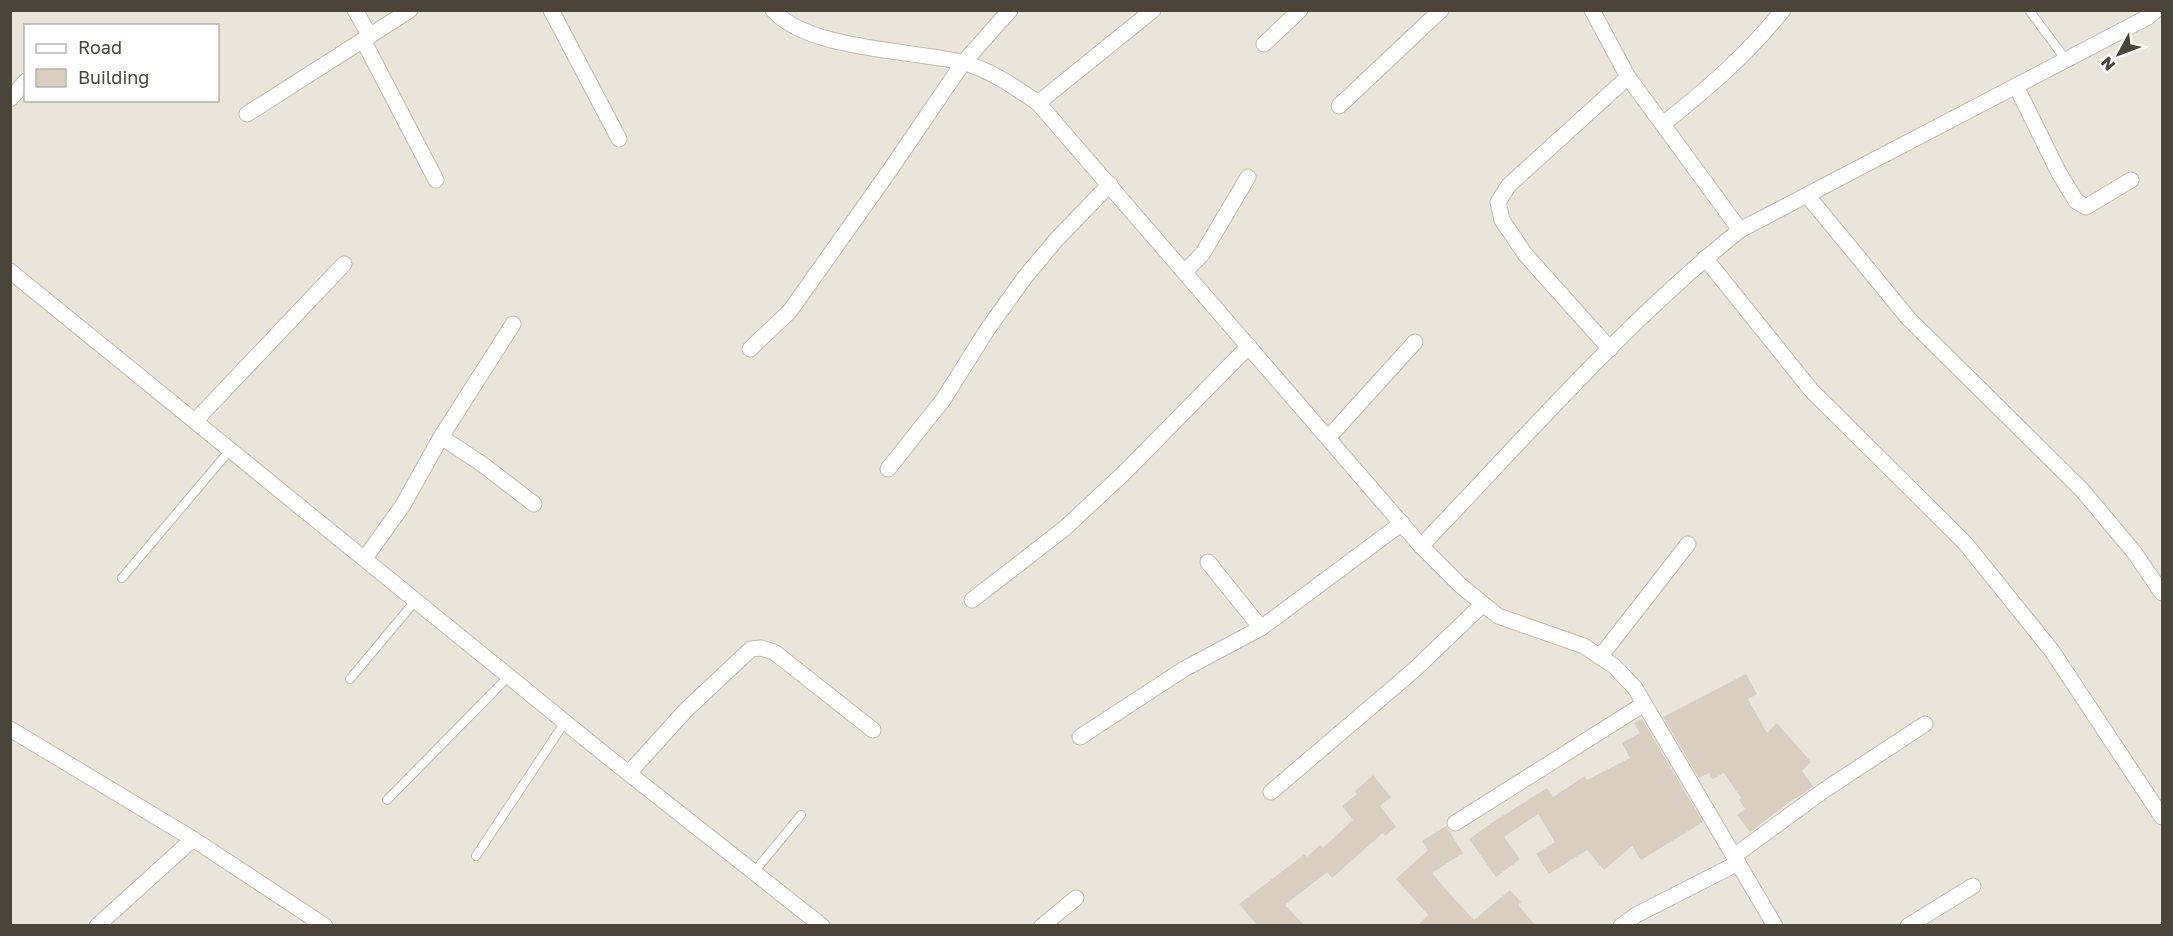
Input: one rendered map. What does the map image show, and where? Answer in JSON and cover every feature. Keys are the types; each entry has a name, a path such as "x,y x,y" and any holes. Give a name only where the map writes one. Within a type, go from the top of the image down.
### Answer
{"street":[{"path":"355,10 436,180"},
{"path":"247,114 410,10"},
{"path":"551,10 619,139"},
{"path":"773,10 781,20 820,37 963,63 1009,83 1038,103 1422,546 1460,585 1498,616 1584,646 1614,666 1635,688 1776,926"},
{"path":"750,349 790,311 963,63 1010,10"},
{"path":"1038,103 1153,10"},
{"path":"1264,44 1300,10"},
{"path":"1339,106 1441,10"},
{"path":"1592,10 1628,77 1740,230"},
{"path":"1663,124 1710,86 1758,42 1783,10"},
{"path":"1422,546 1654,305 1705,258 1740,230 2148,17 2156,10"},
{"path":"1610,349 1525,254 1502,220 1498,202 1509,185 1628,77"},
{"path":"10,99 24,83"},
{"path":"2016,86 2059,173 2076,201 2086,207 2132,180"},
{"path":"1185,272 1203,253 1248,177"},
{"path":"888,469 943,400 987,330 1025,277 1056,240 1110,184"},
{"path":"1807,195 1909,318 2082,490 2134,552 2163,592"},
{"path":"1705,258 1811,390 1965,543 2052,651 2163,817"},
{"path":"195,422 344,264"},
{"path":"10,271 565,722 822,926"},
{"path":"365,558 403,505 441,437 513,324"},
{"path":"1328,438 1415,342"},
{"path":"972,600 1065,528 1125,472 1249,346"},
{"path":"441,437 482,464 534,504"},
{"path":"1080,737 1184,669 1261,628 1402,523"},
{"path":"1600,657 1688,544"},
{"path":"1208,562 1261,628"},
{"path":"1271,792 1405,678 1484,604"},
{"path":"629,773 686,710 751,649 761,648 774,652 873,730"},
{"path":"1455,823 1644,704"},
{"path":"1621,926 1636,915 1736,860 1823,791 1925,724"},
{"path":"10,729 193,839 318,924"},
{"path":"97,926 193,839"},
{"path":"1908,926 1973,886"},
{"path":"1042,926 1076,898"}],"lane":[{"path":"2029,10 2066,60"},
{"path":"122,578 230,450"},
{"path":"350,679 416,600"},
{"path":"387,800 508,676"},
{"path":"476,856 565,722"},
{"path":"754,872 801,815"}],"shaded area":[{"path":"11,11 2162,11 2162,925 11,925"}],"building":[{"path":"1746,674 1757,694 1748,699 1767,733 1777,723 1811,762 1802,771 1813,786 1750,832 1737,815 1745,809 1739,800 1741,798 1724,773 1713,779 1709,773 1699,778 1663,717"},
{"path":"1642,719 1703,822 1641,860 1632,846 1604,870 1587,850 1549,874 1536,854 1555,842 1538,814 1504,837 1520,859 1496,877 1469,839 1547,788 1553,797 1585,776 1587,780 1630,758 1622,743 1640,733 1634,723"},
{"path":"1373,775 1391,797 1380,806 1396,827 1385,836 1383,833 1332,878 1327,872 1285,905 1305,926 1258,926 1239,904 1305,854 1307,857 1320,845 1323,848 1353,820 1342,806 1357,794 1355,791"},
{"path":"1446,826 1463,853 1432,873 1448,892 1474,920 1510,890 1521,902 1518,905 1536,926 1417,926 1428,915 1396,879 1428,850 1422,841"}]}
